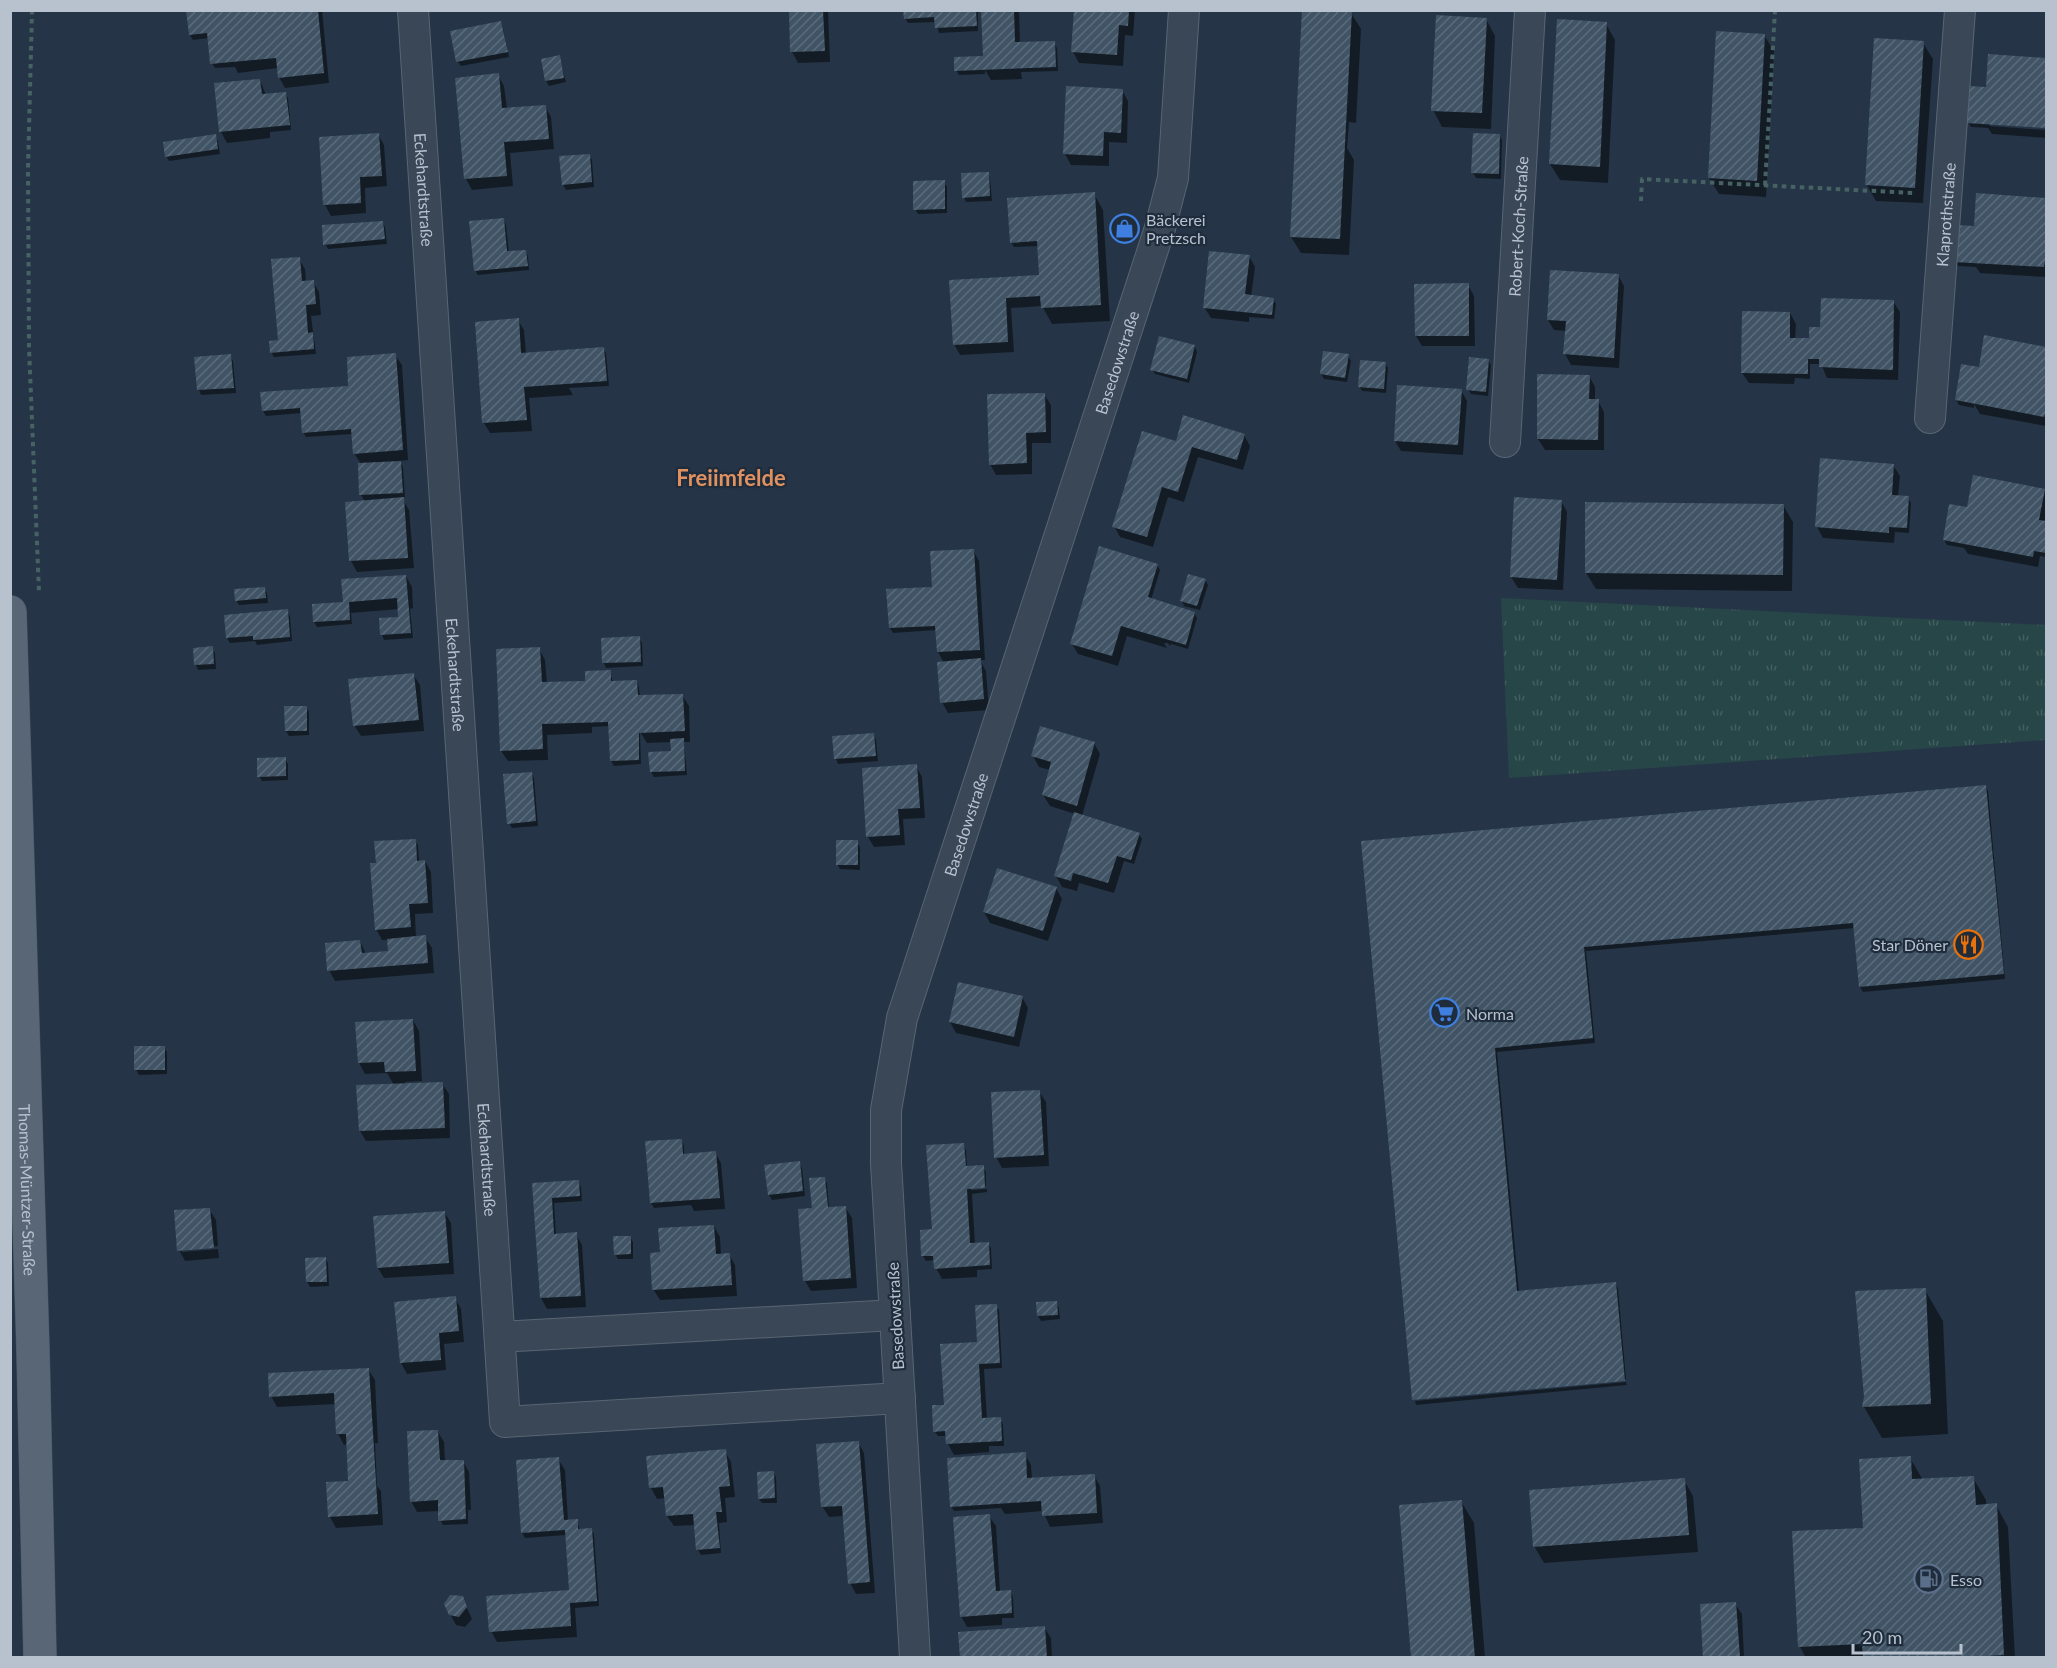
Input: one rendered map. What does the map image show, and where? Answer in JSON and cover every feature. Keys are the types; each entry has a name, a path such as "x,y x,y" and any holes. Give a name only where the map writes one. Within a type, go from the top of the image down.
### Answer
{"main road":[{"name":"Thomas-Müntzer-Straße","path":"10,612 33,1350 40,1658"}],"street":[{"name":"Eckehardtstraße","path":"413,10 505,1422 900,1398"},
{"name":"Basedowstraße","path":"915,1658 886,1163 886,1110 902,1018 1161,228 1173,178 1184,10"},
{"name":"Robert-Koch-Straße","path":"1505,442 1530,10"},
{"name":"Klaprothstraße","path":"1930,418 1960,10"},
{"path":"500,1337 895,1315"}],"path":[{"path":"1765,185 1775,10"},
{"path":"1641,201 1642,179 1923,194"}],"green space":[{"path":"1501,598 2046,625 2046,740 1509,778"}],"building":[{"path":"186,10 318,10 324,73 278,78 276,58 210,64 207,33 189,35"},
{"path":"789,10 823,10 825,51 790,52"},
{"path":"903,10 976,10 977,26 935,28 934,17 904,19"},
{"path":"981,10 1014,10 1015,42 1055,41 1056,67 954,71 954,57 983,56"},
{"path":"1074,10 1129,10 1128,26 1119,25 1117,55 1071,52"},
{"path":"1302,10 1352,11 1340,239 1290,237"},
{"path":"1436,15 1487,18 1482,113 1431,111"},
{"path":"1557,19 1607,22 1600,167 1549,164"},
{"path":"501,21 508,52 456,62 450,31"},
{"path":"1716,31 1765,34 1757,181 1708,178"},
{"path":"1874,38 1924,41 1915,188 1865,185"},
{"path":"1988,54 2046,58 2046,128 1966,123 1969,86 1986,87"},
{"path":"560,55 564,78 545,81 541,59"},
{"path":"499,73 502,108 546,105 549,139 504,142 507,176 464,179 455,78"},
{"path":"260,79 262,94 286,92 290,125 219,132 214,83"},
{"path":"1066,86 1123,89 1121,133 1104,132 1103,156 1063,154"},
{"path":"379,133 382,176 360,177 361,203 323,205 319,137"},
{"path":"1473,133 1500,134 1499,174 1471,173"},
{"path":"216,134 218,149 165,157 163,142"},
{"path":"590,154 592,182 562,185 559,156"},
{"path":"989,172 990,196 962,198 961,173"},
{"path":"945,180 945,209 913,210 913,181"},
{"path":"1095,192 1101,305 1041,308 1040,296 1006,298 1008,342 953,345 949,280 1039,275 1037,241 1010,243 1007,198"},
{"path":"1976,193 2046,198 2046,261 2044,267 1954,262 1956,225 1974,226"},
{"path":"504,218 507,251 526,250 528,266 474,271 469,221"},
{"path":"383,221 385,239 323,245 322,225"},
{"path":"1209,251 1250,255 1245,294 1274,298 1272,315 1203,308"},
{"path":"300,257 302,281 314,280 316,304 306,305 308,333 313,332 314,349 270,353 269,341 278,340 271,259"},
{"path":"1550,270 1619,274 1614,358 1563,354 1566,321 1547,320"},
{"path":"1469,283 1469,336 1415,336 1414,284"},
{"path":"1821,298 1894,300 1893,370 1819,367 1819,359 1808,359 1808,374 1741,373 1742,311 1790,312 1790,338 1809,338 1809,327 1820,327"},
{"path":"519,318 521,353 604,347 607,381 524,387 527,420 482,423 475,322"},
{"path":"1984,335 2046,347 2046,411 2044,417 1955,400 1961,364 1979,367"},
{"path":"1159,336 1195,345 1187,379 1150,370"},
{"path":"1323,351 1349,354 1345,378 1320,374"},
{"path":"396,353 403,450 353,454 351,429 302,433 300,408 262,411 260,392 348,386 347,357"},
{"path":"231,354 234,388 197,390 194,357"},
{"path":"1469,357 1489,359 1486,392 1466,390"},
{"path":"1360,360 1386,362 1384,389 1358,387"},
{"path":"1537,374 1590,375 1589,399 1599,399 1598,440 1537,439"},
{"path":"1397,385 1462,389 1458,445 1394,441"},
{"path":"1045,393 1046,432 1026,433 1027,463 989,465 987,394"},
{"path":"1183,415 1245,434 1237,460 1192,447 1178,492 1162,487 1147,537 1112,527 1142,431 1176,441"},
{"path":"1820,458 1894,464 1892,495 1909,496 1907,528 1889,527 1889,533 1815,527"},
{"path":"401,461 403,493 359,495 358,463"},
{"path":"1973,475 2045,489 2039,520 2046,521 2046,553 2034,551 2033,557 1943,540 1949,504 1967,507"},
{"path":"404,497 408,558 349,561 345,502"},
{"path":"1514,497 1562,500 1557,580 1510,577"},
{"path":"1585,502 1784,504 1783,575 1585,573"},
{"path":"1099,546 1158,564 1148,597 1195,612 1186,645 1121,626 1112,656 1070,644"},
{"path":"974,549 980,650 937,652 935,626 889,628 886,589 932,587 930,551"},
{"path":"1188,574 1206,579 1197,606 1180,601"},
{"path":"406,575 411,633 380,635 379,618 398,617 397,598 349,602 350,620 313,622 312,604 343,602 341,579"},
{"path":"265,587 266,598 235,601 234,589"},
{"path":"288,609 290,637 253,640 253,636 226,638 224,615"},
{"path":"640,636 641,662 602,663 601,638"},
{"path":"213,646 214,664 194,665 193,648"},
{"path":"540,647 542,682 585,681 585,671 611,670 611,681 637,680 638,695 683,694 685,731 639,733 639,760 610,761 608,722 542,724 543,749 500,751 496,649"},
{"path":"981,658 984,699 940,703 937,662"},
{"path":"414,673 419,720 353,726 348,679"},
{"path":"284,706 307,706 307,731 285,731"},
{"path":"1040,726 1095,742 1077,806 1042,795 1051,762 1031,756"},
{"path":"874,733 876,756 834,759 832,736"},
{"path":"684,738 685,771 650,772 648,752 671,751 670,739"},
{"path":"286,757 286,776 257,777 257,758"},
{"path":"917,764 920,808 898,809 900,835 866,837 862,768"},
{"path":"532,772 536,821 507,824 503,774"},
{"path":"1986,785 2004,974 1859,987 1853,923 1584,947 1593,1038 1495,1048 1517,1291 1616,1282 1625,1381 1412,1400 1361,841"},
{"path":"1074,812 1140,833 1131,860 1117,856 1108,883 1073,873 1071,881 1054,876"},
{"path":"416,839 417,861 425,860 428,903 409,904 411,927 375,930 370,863 376,863 374,841"},
{"path":"836,840 858,840 858,865 836,865"},
{"path":"997,868 1057,887 1043,931 983,912"},
{"path":"426,935 428,963 327,971 325,943 360,940 362,953 388,951 387,939"},
{"path":"958,982 1023,996 1014,1037 949,1022"},
{"path":"413,1019 416,1071 385,1072 384,1062 358,1063 355,1022"},
{"path":"134,1046 165,1046 165,1070 134,1070"},
{"path":"443,1082 445,1128 359,1131 356,1085"},
{"path":"1040,1090 1044,1155 994,1158 991,1092"},
{"path":"682,1139 683,1154 716,1151 720,1198 650,1203 645,1141"},
{"path":"964,1143 966,1166 984,1165 985,1188 967,1189 970,1243 989,1242 990,1265 934,1269 933,1256 921,1256 920,1230 932,1229 926,1145"},
{"path":"800,1161 803,1191 768,1195 764,1165"},
{"path":"825,1177 828,1207 846,1206 851,1278 803,1281 798,1209 812,1208 809,1178"},
{"path":"579,1180 580,1196 552,1198 554,1234 577,1232 581,1296 540,1298 532,1183"},
{"path":"210,1208 214,1248 177,1251 174,1210"},
{"path":"445,1211 449,1263 377,1268 373,1216"},
{"path":"714,1225 716,1254 730,1253 732,1285 652,1290 650,1253 660,1252 658,1228"},
{"path":"613,1236 631,1236 631,1254 614,1255"},
{"path":"326,1257 327,1282 306,1282 305,1258"},
{"path":"1926,1288 1931,1404 1862,1407 1864,1397 1855,1291"},
{"path":"456,1296 459,1331 439,1333 441,1360 400,1363 394,1302"},
{"path":"1057,1301 1058,1315 1037,1316 1036,1302"},
{"path":"997,1304 1000,1363 979,1364 982,1418 1001,1417 1002,1441 946,1444 945,1431 933,1432 932,1405 944,1405 940,1344 977,1342 975,1305"},
{"path":"369,1368 378,1514 328,1517 326,1482 348,1481 346,1434 336,1434 334,1393 269,1397 268,1373"},
{"path":"438,1430 440,1460 464,1460 466,1519 438,1521 438,1500 410,1502 407,1431"},
{"path":"859,1441 870,1582 848,1584 842,1506 821,1507 816,1444"},
{"path":"726,1449 730,1486 719,1487 722,1512 716,1512 720,1548 696,1550 693,1514 666,1516 663,1487 649,1488 646,1456"},
{"path":"1026,1452 1027,1478 1095,1474 1097,1513 1042,1516 1041,1501 950,1507 947,1458"},
{"path":"1911,1456 1912,1479 1974,1476 1976,1505 1997,1503 2004,1655 1950,1658 1863,1658 1862,1644 1798,1647 1792,1531 1863,1528 1859,1459"},
{"path":"559,1457 564,1520 578,1519 578,1529 592,1528 597,1601 570,1603 571,1626 489,1632 486,1596 569,1590 565,1530 521,1533 516,1460"},
{"path":"774,1471 775,1498 758,1499 757,1472"},
{"path":"1685,1478 1689,1535 1533,1547 1529,1490"},
{"path":"1462,1500 1475,1658 1411,1658 1399,1505"},
{"path":"990,1514 996,1591 1011,1590 1012,1613 960,1617 953,1517"},
{"path":"450,1595 463,1596 467,1607 459,1617 449,1615 444,1604"},
{"path":"1736,1602 1740,1657 1703,1658 1700,1604"},
{"path":"1045,1626 1047,1658 960,1658 958,1632"}],"place":[{"name":"Bäckerei Pretzsch","path":"1125,228"},
{"name":"Star Döner","path":"1969,944"},
{"name":"Norma","path":"1445,1013"},
{"name":"Esso","path":"1929,1579"}],"district":[{"name":"Freiimfelde","path":"731,477"}]}
